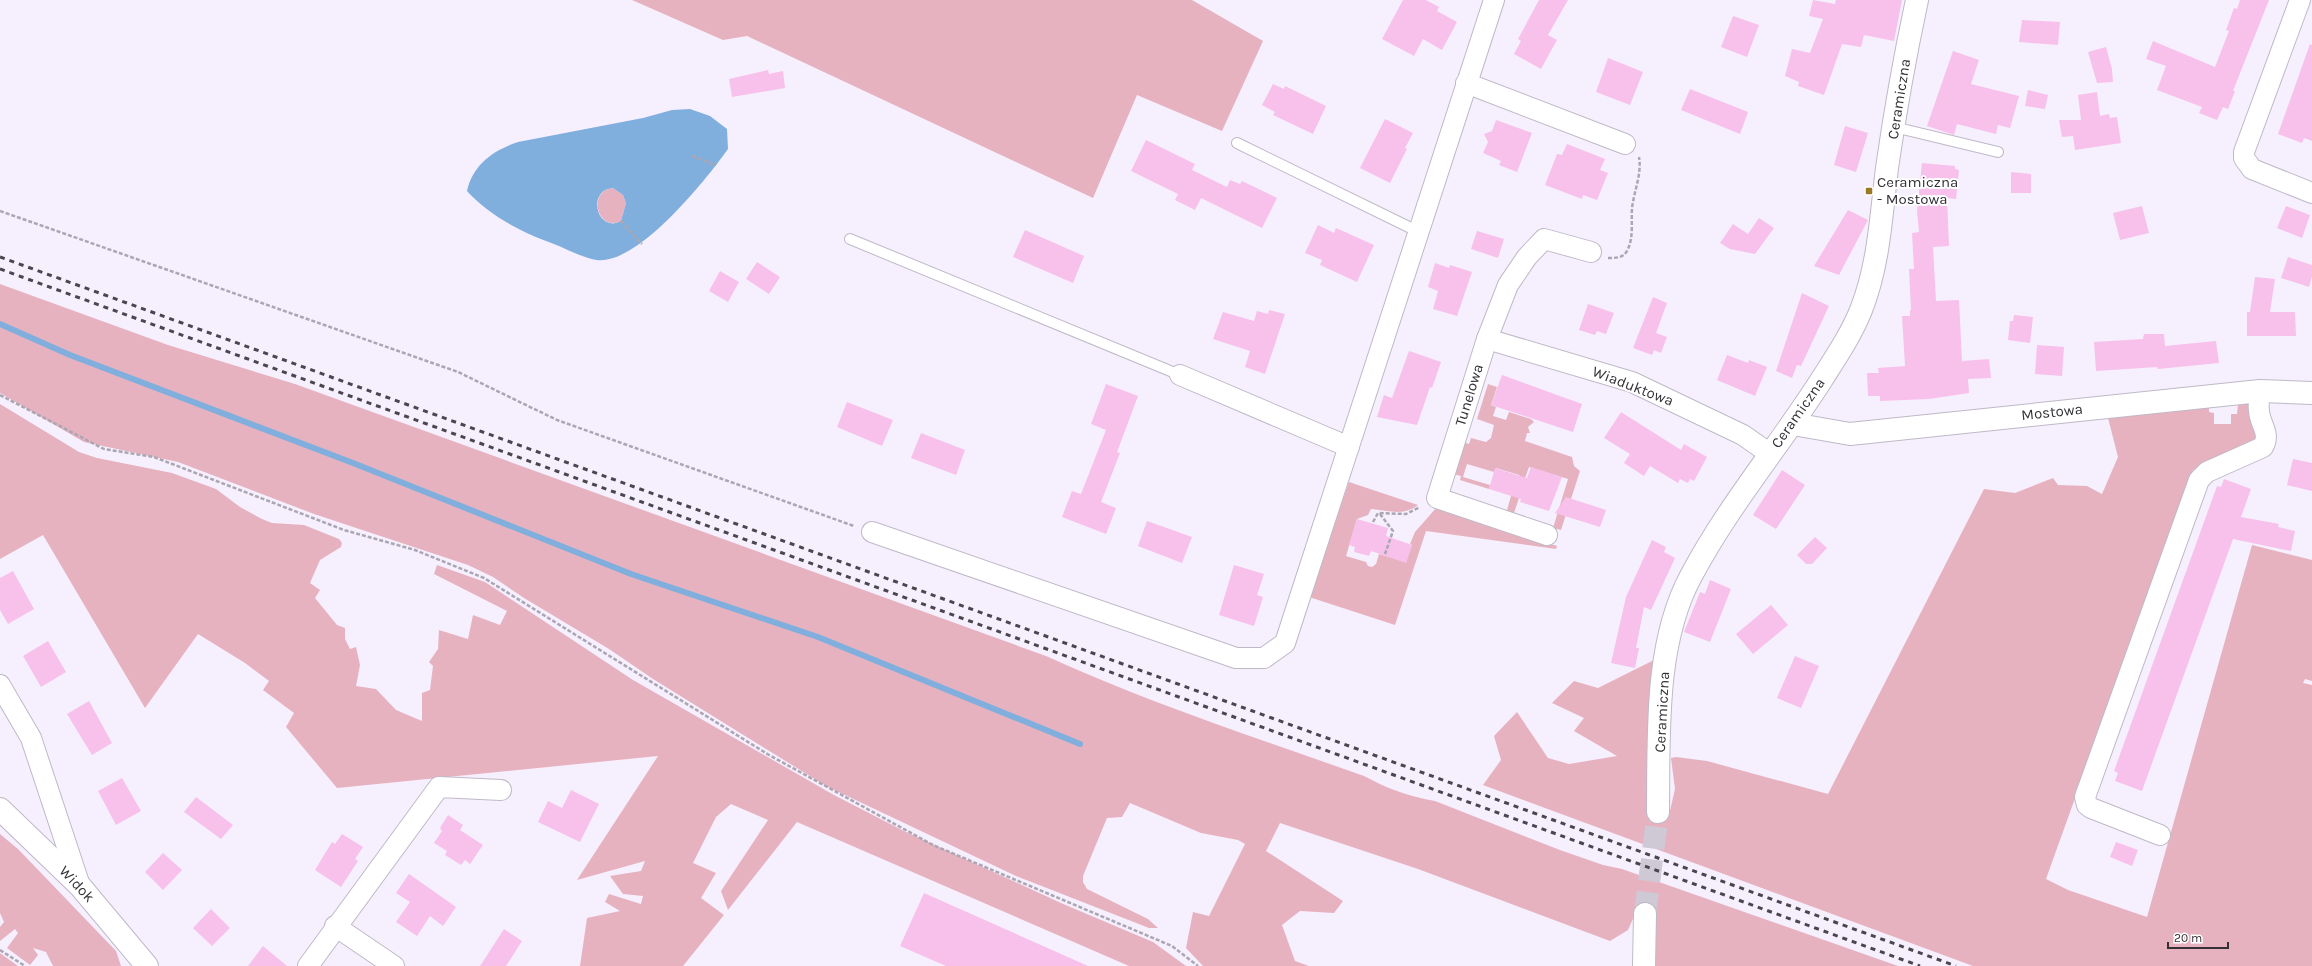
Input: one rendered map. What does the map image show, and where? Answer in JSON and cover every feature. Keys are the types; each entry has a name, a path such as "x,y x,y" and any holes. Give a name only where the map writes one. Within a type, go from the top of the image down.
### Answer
{"street":[{"path":"872,532 1236,658 1264,658 1285,643 1417,231 1494,0"},
{"name":"Ceramiczna","path":"1658,812 1660,725 1664,674 1675,616 1690,577 1738,500 1793,424 1848,338 1861,310 1871,277 1880,236 1894,127 1917,0"},
{"path":"2300,0 2244,152 2244,158 2252,169 2312,193"},
{"path":"1466,83 1632,149"},
{"name":"Tunelowa","path":"1548,535 1437,498 1487,339 1508,285 1527,256 1544,239 1591,252"},
{"name":"Wiaduktowa","path":"1487,339 1632,382 1743,435 1770,454"},
{"path":"1180,375 1349,447"},
{"path":"2160,835 2091,808 2087,805 2085,797 2200,480 2207,472 2263,447 2266,441 2266,433 2258,410 2260,391"},
{"name":"Mostowa","path":"1793,424 1850,434 2260,391 2312,393"},
{"path":"0,685 31,738 80,886"},
{"path":"308,966 335,926 439,787 501,790"},
{"name":"Widok","path":"0,809 80,886 147,966"},
{"path":"1644,966 1645,914"},
{"path":"335,926 394,966"}],"lane":[{"path":"1894,127 1998,152"},
{"path":"1238,143 1417,231"},
{"path":"850,239 1180,375"}],"path":[{"path":"1591,252 1607,258 1618,258 1627,250 1639,171 1632,149"},
{"path":"692,156 716,165"},
{"path":"0,211 458,372 557,420 872,532"},
{"path":"621,221 642,244"},
{"path":"0,395 104,449 154,457 344,530 415,550 484,578 769,755 933,845 1172,946 1198,966"},
{"path":"1373,522 1375,514 1406,514 1420,506"},
{"path":"1379,513 1393,531 1385,554"},
{"path":"0,950 25,966"}],"shaded area":[{"path":"632,0 1192,0 1263,41 1222,131 1137,95 1093,198 747,36 723,40"},
{"path":"613,188 623,195 626,203 621,221 613,223 606,221 601,216 598,210 598,202 600,196 605,190"},
{"path":"0,284 168,345 295,384 1046,656 1164,705 1364,776 1398,792 1435,801 1560,850 1603,865 1622,869 1898,966 1655,966 1636,912 1628,930 1610,941 1418,869 1280,823 1266,851 1343,901 1334,913 1300,911 1282,925 1295,961 1309,966 1203,966 1186,948 1193,912 1209,916 1245,844 1238,840 1201,833 1130,803 1122,817 1107,818 1083,876 1083,882 1087,889 1148,919 1158,928 1149,928 1016,876 826,786 653,679 609,649 524,598 493,577 468,565 314,514 178,462 84,442 0,393"},
{"path":"1488,384 1497,387 1491,405 1496,407 1493,416 1506,420 1509,412 1531,419 1534,422 1528,427 1530,433 1527,433 1525,441 1572,457 1574,466 1580,471 1561,530 1553,528 1568,479 1529,467 1524,481 1519,475 1496,468 1494,472 1467,464 1463,477 1490,485 1489,489 1460,480 1461,476 1453,474 1463,442 1469,444 1471,438 1486,442 1491,438 1494,425 1477,419"},
{"path":"2249,403 2249,414 2260,433 2257,441 2193,470 2046,879 2068,890 2147,917 2252,545 2312,560 2312,681 2305,679 2303,683 2312,685 2312,966 1973,966 1483,785 1501,760 1494,736 1517,712 1548,758 1569,764 1617,756 1574,731 1584,718 1552,703 1574,681 1598,688 1654,660 1647,790 1649,813 1669,815 1675,789 1671,758 1676,757 1707,761 1828,794 1984,489 2015,493 2053,478 2058,485 2087,486 2102,494 2118,457 2107,414 2110,413 2110,418 2209,406 2209,412 2214,413 2214,424 2231,424 2231,414 2237,414 2238,404"},
{"path":"0,404 79,452 97,458 172,473 216,489 240,507 272,523 304,525 339,539 342,543 341,547 320,560 310,583 320,590 315,598 337,625 345,628 345,639 350,649 356,647 360,665 356,686 376,689 396,710 422,721 422,693 430,690 433,666 429,662 438,649 439,630 468,639 473,615 500,625 507,611 434,574 437,565 485,582 633,680 834,795 904,831 1061,903 1153,942 1186,966 1129,966 797,822 728,910 721,891 768,820 731,804 716,817 693,863 716,873 701,898 724,915 683,966 580,966 587,918 620,911 605,902 609,894 641,904 643,896 623,894 610,876 641,871 645,861 577,880 658,756 337,788 286,727 294,713 263,690 269,681 245,663 198,634 145,708 43,535 0,559"},
{"path":"1349,482 1418,505 1412,509 1401,512 1371,509 1368,515 1357,519 1346,556 1366,562 1368,566 1372,567 1376,564 1379,554 1406,562 1412,545 1410,544 1415,532 1437,507 1557,546 1556,549 1426,531 1395,625 1309,597"},
{"path":"1524,483 1514,513 1511,512 1511,514 1507,510 1511,496"},
{"path":"0,834 18,849 116,951 121,966 53,966 46,952 33,948 38,955 30,965 7,948 18,933 15,929 0,941 0,927 4,922 0,913"},
{"path":"0,953 18,966 0,966"}],"water":[{"path":"690,109 710,116 727,129 728,149 704,180 670,218 632,249 613,258 597,260 591,259 524,232 484,207 467,191 470,181 479,166 493,154 509,145 643,118 672,110","holes":["613,188 623,195 626,203 621,221 613,223 606,222 601,217 598,210 597,203 599,196 605,191"]}],"building":[{"path":"1403,0 1426,0 1439,7 1437,11 1457,22 1442,50 1423,39 1414,56 1382,39"},
{"path":"1539,0 1568,0 1548,35 1557,40 1541,69 1514,54 1521,41 1518,39"},
{"path":"1813,0 1835,4 1836,0 1902,0 1894,41 1864,35 1861,47 1842,44 1824,95 1798,86 1799,82 1785,76 1792,49 1810,53 1823,19 1809,16"},
{"path":"2240,0 2269,0 2233,91 2235,91 2228,109 2223,107 2217,120 2199,113 2202,107 2157,90 2166,66 2146,59 2153,41 2215,67 2229,31 2226,30 2234,8 2237,9"},
{"path":"1733,16 1759,25 1747,57 1721,47"},
{"path":"2022,20 2060,22 2058,45 2019,42"},
{"path":"2310,44 2312,45 2312,141 2304,138 2302,143 2278,134"},
{"path":"2106,47 2112,69 2113,82 2097,83 2088,52"},
{"path":"1953,51 1979,60 1971,84 2019,96 2010,128 1998,125 1996,134 1957,124 1954,135 1927,126"},
{"path":"1608,58 1643,72 1630,105 1596,92"},
{"path":"768,70 769,74 783,71 785,88 732,97 729,79"},
{"path":"1273,84 1284,89 1285,86 1326,106 1313,134 1273,115 1275,112 1262,105"},
{"path":"1690,89 1748,112 1740,134 1681,110"},
{"path":"2028,90 2048,95 2045,109 2025,106"},
{"path":"2097,92 2100,116 2109,114 2110,118 2117,117 2121,143 2075,150 2073,136 2062,137 2059,120 2081,120 2078,95"},
{"path":"1385,119 1413,133 1405,148 1407,149 1390,183 1360,168"},
{"path":"1496,120 1532,133 1517,172 1499,165 1501,161 1483,153 1488,142 1484,134 1492,131"},
{"path":"1845,126 1868,133 1856,172 1834,165"},
{"path":"1146,140 1195,164 1192,170 1227,187 1230,180 1240,184 1242,181 1277,198 1262,228 1201,198 1195,210 1175,200 1178,194 1131,171"},
{"path":"1567,144 1605,159 1600,170 1608,173 1597,200 1583,195 1582,199 1545,185 1557,154 1562,155"},
{"path":"1922,163 1955,166 1955,169 1959,170 1956,199 1947,198 1949,246 1933,247 1936,301 1959,300 1962,361 1989,359 1991,378 1968,379 1969,393 1929,399 1880,401 1880,396 1868,396 1867,373 1879,373 1878,368 1905,366 1902,316 1910,316 1911,310 1909,269 1914,269 1912,233 1919,232 1917,211"},
{"path":"2011,172 2031,174 2031,193 2011,193"},
{"path":"2142,206 2149,233 2120,240 2113,213"},
{"path":"2286,206 2310,215 2302,238 2277,228"},
{"path":"1848,210 1868,220 1839,275 1814,266"},
{"path":"1759,218 1774,228 1755,254 1730,249 1720,243 1733,224 1748,234"},
{"path":"1318,225 1334,233 1336,228 1374,245 1357,282 1320,265 1322,260 1305,253"},
{"path":"1025,230 1084,256 1073,283 1013,257"},
{"path":"1477,231 1504,239 1498,258 1471,249"},
{"path":"2288,257 2312,265 2312,277 2309,287 2281,278"},
{"path":"757,262 780,277 769,294 746,279"},
{"path":"1435,263 1449,268 1450,265 1472,272 1457,316 1433,309 1438,291 1428,287"},
{"path":"720,271 739,282 728,302 709,291"},
{"path":"2255,277 2275,279 2270,312 2295,312 2296,336 2247,336 2247,312 2250,312"},
{"path":"1802,293 1829,306 1801,366 1797,365 1792,378 1776,371"},
{"path":"1653,297 1667,303 1656,333 1667,337 1661,353 1654,350 1652,355 1633,348"},
{"path":"1588,304 1614,313 1606,334 1597,331 1595,335 1579,330"},
{"path":"1269,310 1285,314 1265,374 1245,367 1250,351 1213,339 1223,312 1254,321 1257,311 1268,314"},
{"path":"2014,315 2033,317 2030,343 2008,340 2010,321 2013,321"},
{"path":"2144,334 2164,334 2165,346 2216,341 2219,363 2158,369 2157,367 2096,371 2094,342 2143,339"},
{"path":"2037,345 2064,347 2062,376 2035,374"},
{"path":"1409,351 1441,362 1432,388 1430,387 1417,425 1377,417 1384,395 1392,398"},
{"path":"1727,355 1748,363 1749,360 1767,367 1755,396 1717,380"},
{"path":"1502,375 1582,404 1573,432 1491,405"},
{"path":"1106,384 1138,396 1117,452 1120,453 1101,502 1116,508 1106,534 1062,517 1072,491 1081,494 1106,430 1091,424"},
{"path":"847,402 893,420 882,446 837,427"},
{"path":"1621,412 1681,450 1684,444 1707,457 1694,481 1690,479 1688,483 1680,479 1678,483 1650,466 1644,476 1624,463 1630,454 1604,438"},
{"path":"921,433 965,450 956,475 911,458"},
{"path":"2293,459 2312,463 2312,491 2287,485"},
{"path":"1531,467 1562,477 1549,511 1520,502 1521,499 1489,489 1495,468 1527,478"},
{"path":"1782,470 1805,485 1776,529 1753,515"},
{"path":"2224,479 2251,489 2241,517 2279,524 2278,527 2295,531 2291,551 2233,539 2142,791 2115,781 2118,773 2114,771 2217,486 2221,487"},
{"path":"1566,497 1606,510 1600,527 1555,513"},
{"path":"1357,519 1388,528 1386,536 1412,545 1406,563 1371,551 1369,556 1354,552 1355,547 1349,545"},
{"path":"1147,521 1192,537 1182,563 1138,546"},
{"path":"1815,537 1827,548 1812,564 1806,564 1797,555"},
{"path":"1652,540 1666,547 1664,552 1675,558 1651,610 1644,607 1636,648 1639,648 1635,668 1611,663 1626,597"},
{"path":"1234,565 1264,574 1257,595 1263,597 1254,626 1219,615"},
{"path":"13,571 34,609 8,624 0,610 0,578"},
{"path":"1710,580 1731,589 1710,642 1684,632 1700,592 1705,594"},
{"path":"1771,605 1788,625 1753,654 1736,634"},
{"path":"48,641 66,672 41,687 23,656"},
{"path":"1795,656 1819,666 1801,708 1777,698"},
{"path":"89,701 112,743 92,755 67,714"},
{"path":"122,778 141,811 116,825 98,791"},
{"path":"571,790 599,804 580,842 538,822 548,801 562,808"},
{"path":"196,797 233,825 221,839 184,812"},
{"path":"448,815 463,825 460,830 483,845 470,864 465,860 461,865 445,855 447,851 434,843 442,831 440,828"},
{"path":"342,834 363,847 355,859 358,861 341,887 315,870 332,842 335,844"},
{"path":"2116,842 2138,850 2132,866 2110,857"},
{"path":"163,853 182,870 163,890 145,872"},
{"path":"409,874 456,907 443,926 430,916 417,936 396,922 410,902 396,893"},
{"path":"924,893 1088,966 946,966 900,946"},
{"path":"211,909 230,928 212,946 193,928"},
{"path":"504,929 522,941 506,966 480,966"},
{"path":"263,946 287,966 248,966"}],"waterway":[{"path":"0,324 70,355 353,463 631,574 818,637 1080,744"}],"tunnel":[{"path":"1645,914 1658,812"}],"railway":[{"path":"0,257 1956,966"},
{"path":"0,269 1920,966"}],"place":[{"name":"Ceramiczna - Mostowa","path":"1869,191"}]}
